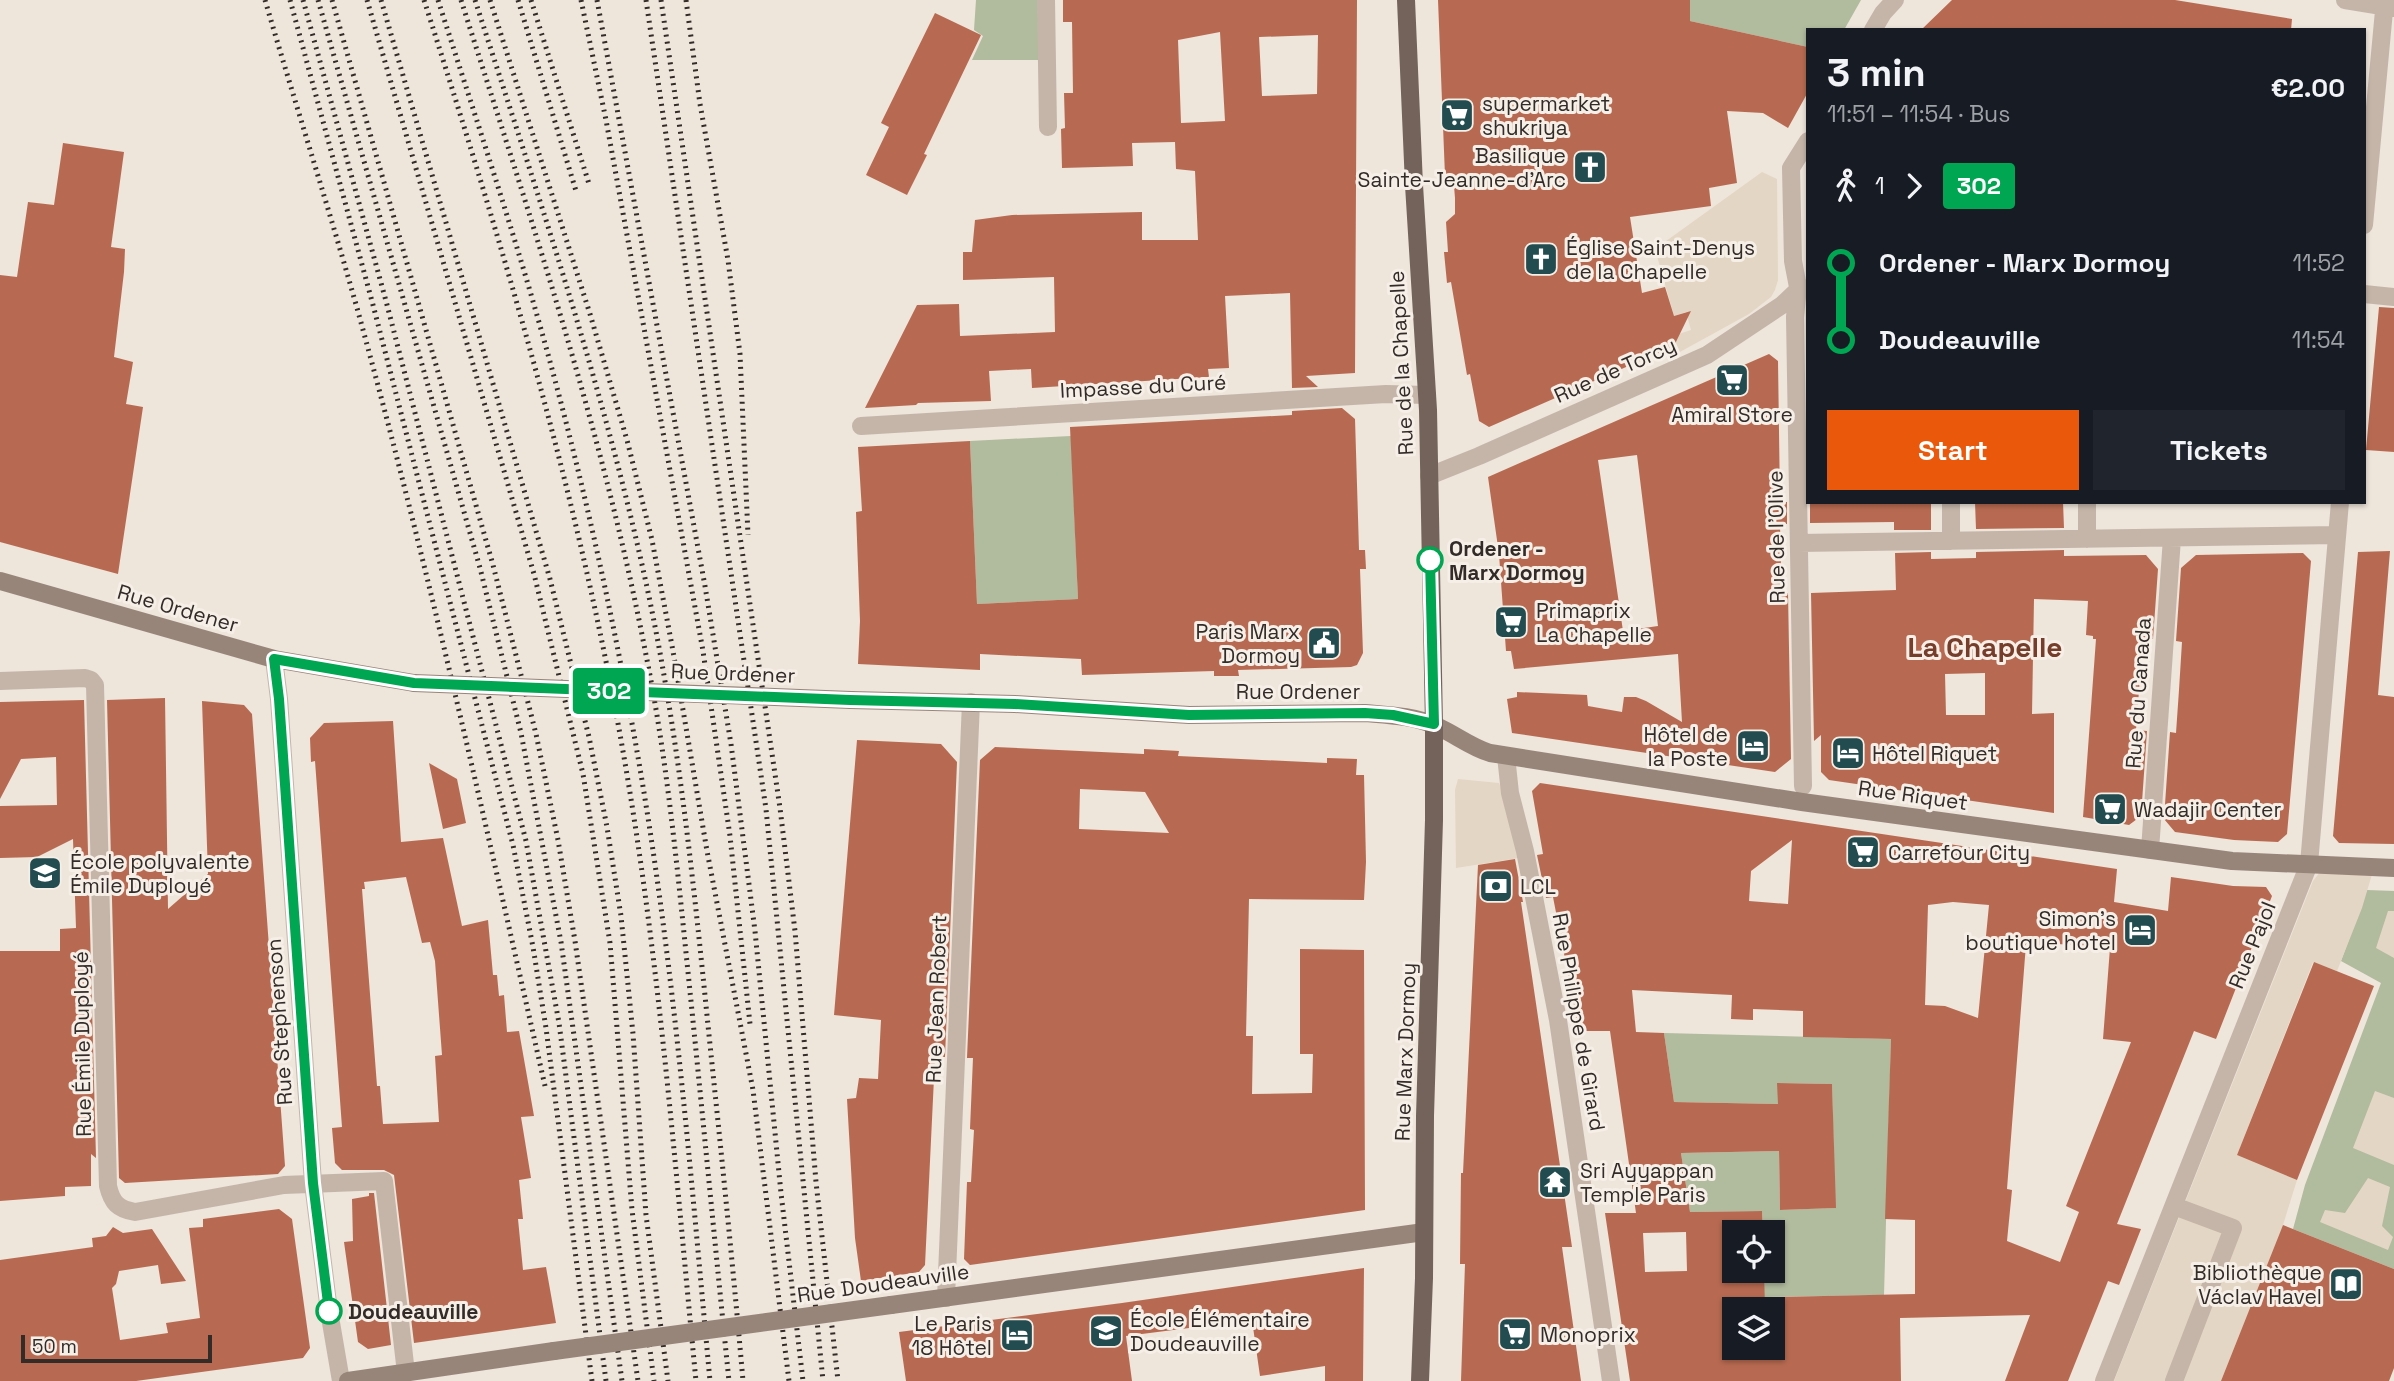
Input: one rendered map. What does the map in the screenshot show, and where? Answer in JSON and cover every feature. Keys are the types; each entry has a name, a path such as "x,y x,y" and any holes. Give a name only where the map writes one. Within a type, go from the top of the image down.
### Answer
{"main road":[{"name":"Rue de la Chapelle","path":"1406,0 1427,395 1434,724"},
{"name":"Rue Marx Dormoy","path":"1420,1381 1434,724"}],"street":[{"path":"1046,0 1048,127"},
{"path":"1874,28 1883,12 1895,0"},
{"path":"2345,0 2388,5 2366,207"},
{"name":"Rue de l'Olive","path":"1803,786 1795,317 1803,286 1793,261 1791,169 1806,144"},
{"name":"Rue de Torcy","path":"1429,476 1707,355 1782,304 1803,286"},
{"path":"2366,294 2394,298"},
{"name":"Impasse du Curé","path":"861,426 1375,395 1427,395"},
{"path":"1951,504 1951,541"},
{"path":"2087,504 2087,539"},
{"name":"Rue Pajol","path":"2104,1381 2309,864 2340,504"},
{"path":"1799,543 2337,536"},
{"name":"Rue du Canada","path":"2150,850 2172,538"},
{"name":"Rue Ordener","path":"0,581 274,659 414,683 850,700 971,702 1189,715 1365,713 1393,715 1434,724"},
{"name":"Rue Stephenson","path":"274,659 313,1183 341,1381"},
{"name":"Rue Émile Duployé","path":"0,681 76,678 91,680 95,685 108,1186 111,1197 123,1210 135,1212 284,1185 313,1183"},
{"name":"Rue Jean Robert","path":"946,1298 971,702"},
{"name":"Rue Riquet","path":"1434,724 1480,750 1506,756 1802,802 2232,861 2394,868"},
{"name":"Rue Philippe de Girard","path":"1506,756 1510,793 1525,851 1558,1020 1611,1381"},
{"path":"313,1183 384,1181 406,1373"},
{"path":"2174,1206 2233,1228 2174,1381"},
{"name":"Rue Doudeauville","path":"348,1381 1424,1232"}],"green space":[{"path":"976,0 1038,0 1039,60 972,60 983,36 974,30"},
{"path":"1690,0 1861,0 1845,28 1806,28 1806,47 1690,21"},
{"path":"1071,436 1078,599 977,604 970,441"},
{"path":"2367,890 2394,891 2394,1269 2293,1229 2305,1185 2381,983 2341,961"},
{"path":"1664,1033 1891,1039 1884,1295 1764,1297 1764,1283 1785,1283 1785,1220 1762,1220 1762,1211 1690,1212 1681,1153 1779,1151 1780,1210 1835,1208 1832,1084 1778,1083 1778,1104 1674,1102"}],"shaded area":[{"path":"1762,172 1777,179 1778,280 1775,290 1771,297 1749,314 1678,353 1674,346 1679,334 1691,330 1686,312 1674,316 1655,249"},
{"path":"1458,779 1499,783 1519,858 1456,868 1455,790"},
{"path":"2373,871 2362,908 2337,971 2313,962 2237,1155 2297,1180 2283,1225 2221,1381 2114,1381 2313,881 2320,872"},
{"path":"2388,911 2394,911 2394,958 2376,948"},
{"path":"2375,1091 2394,1098 2394,1165 2353,1148"},
{"path":"2368,1178 2390,1187 2382,1226 2393,1237 2388,1250 2320,1222 2325,1210 2345,1213"}],"building":[{"path":"1063,0 1357,0 1355,373 1306,376 1318,387 1292,388 1290,293 1225,296 1229,368 1208,369 1209,377 1032,388 1031,369 989,371 991,401 865,408 917,305 959,304 960,336 1055,332 1054,277 963,280 963,252 972,252 975,220 1012,215 1142,212 1142,240 1198,240 1195,171 1176,169 1175,142 1132,143 1133,166 1062,168 1064,93 1073,93 1072,22 1063,22","holes":["1220,32 1225,121 1181,123 1178,40","1318,35 1317,94 1262,96 1259,37"]},
{"path":"1438,0 1690,0 1690,21 1806,47 1806,96 1788,128 1763,113 1727,111 1737,183 1709,188 1711,206 1630,217 1642,293 1665,287 1674,316 1691,311 1674,346 1489,427 1479,421 1470,374 1467,375 1451,282 1447,283 1444,252 1448,252 1446,222 1455,214 1455,198 1454,186 1445,176"},
{"path":"1952,0 2175,0 2292,19 2291,28 1923,28"},
{"path":"935,13 981,35 907,195 866,175 889,127 881,123"},
{"path":"63,143 124,152 111,247 125,249 114,357 133,362 126,404 143,407 118,574 0,542 0,275 17,277 28,202 54,205"},
{"path":"2379,307 2394,308 2394,452 2366,450"},
{"path":"1769,354 1778,361 1780,502 1787,502 1787,524 1780,524 1782,594 1788,593 1791,759 1775,772 1512,733 1507,699 1517,697 1517,692 1587,695 1588,706 1622,712 1624,697 1636,697 1682,722 1678,654 1514,669 1511,651 1506,651 1499,554 1488,477","holes":["1637,455 1658,626 1623,631 1598,460"]},
{"path":"1342,408 1355,419 1359,550 1365,550 1366,569 1360,569 1363,653 1357,665 1238,670 1239,676 1214,676 1214,671 1082,675 1081,659 980,654 980,670 858,664 860,621 856,512 862,511 858,447 970,441 977,604 1078,599 1070,427 1292,415 1292,411"},
{"path":"1810,504 1931,504 1931,530 1894,530 1894,522 1810,523"},
{"path":"1975,504 2063,504 2064,528 1976,529"},
{"path":"2064,550 2064,556 2146,555 2158,569 2153,639 2143,638 2136,730 2147,731 2141,816 2129,825 2083,817 2096,639 2086,635 2088,601 2034,599 2032,714 2054,713 2054,813 1829,780 1821,772 1821,735 1814,741 1811,593 1896,590 1895,553 1931,552 1931,559 1976,558 1976,552","holes":["1985,673 1985,715 1946,715 1945,674"]},
{"path":"2390,551 2378,695 2394,697 2394,844 2339,843 2333,836 2358,552"},
{"path":"2303,553 2311,561 2287,834 2278,842 2234,840 2175,832 2164,819 2170,732 2176,733 2179,690 2182,642 2176,641 2181,568 2196,555"},
{"path":"165,698 168,909 208,874 202,701 244,705 252,714 285,1166 278,1174 125,1183 119,1178 107,700"},
{"path":"84,700 96,1158 91,1154 91,1186 65,1187 65,1196 0,1201 0,951 60,951 60,929 76,928 73,839 37,857 0,858 0,806 57,805 56,757 21,759 0,799 0,702"},
{"path":"393,721 401,842 443,838 462,926 488,920 493,975 497,975 499,996 504,995 507,1032 519,1031 534,1116 521,1117 531,1178 519,1180 523,1219 518,1219 523,1270 546,1267 556,1323 414,1343 394,1175 384,1170 342,1170 335,1163 332,1128 342,1127 315,761 311,762 310,738 324,723","holes":["406,877 422,943 430,942 435,961 442,1055 435,1056 439,1122 383,1124 380,1086 377,1086 362,889 365,889 364,882"]},
{"path":"857,740 941,744 957,762 945,1057 935,1057 925,1265 919,1272 861,1281 855,1238 847,1099 856,1098 859,1078 878,1079 881,1020 834,1015"},
{"path":"995,747 1144,754 1144,749 1179,751 1178,756 1327,763 1327,758 1357,759 1356,775 1364,775 1364,900 1249,899 1246,1036 1253,1036 1252,1094 1312,1093 1313,1054 1300,1054 1300,949 1364,950 1365,1210 970,1265 964,1259 967,1182 971,1182 974,1130 970,1129 973,1058 967,1058 980,760","holes":["1080,789 1145,792 1169,833 1079,829"]},
{"path":"429,763 457,779 466,823 443,829"},
{"path":"1540,783 2117,869 2114,902 2168,911 2171,877 2233,886 2266,887 2272,896 2216,1039 2194,1031 2117,1224 2141,1229 2119,1285 2108,1281 2068,1381 2005,1381 2030,1315 1900,1318 1901,1381 1630,1381 1605,1213 1636,1213 1610,1031 1579,1031 1553,897 1546,898 1537,855 1543,854 1532,791","holes":["1792,840 1788,904 1749,901 1751,871","1953,902 1989,905 1978,1018 1945,1006 1925,1005 1928,905","2026,944 2110,948 2103,1039 2131,1042 2066,1206 2079,1212 2060,1262 2007,1241 2012,1190 2007,1189","1632,990 1732,995 1731,1019 1753,1020 1753,1009 1803,1011 1803,1037 1891,1039 1885,1219 1915,1220 1915,1294 1775,1297 1785,1297 1785,1360 1722,1360 1722,1297 1765,1297 1764,1283 1722,1283 1722,1220 1762,1220 1762,1211 1690,1212 1681,1153 1779,1151 1780,1210 1836,1208 1832,1084 1777,1083 1778,1104 1674,1102 1664,1033 1636,1032","1686,1232 1687,1271 1645,1272 1643,1233"]},
{"path":"1515,859 1572,1247 1562,1247 1581,1381 1461,1381 1465,1264 1460,1264 1461,1173 1478,865"},
{"path":"2314,962 2374,986 2297,1180 2237,1155"},
{"path":"369,1193 374,1193 391,1345 368,1349 358,1342 344,1242 353,1241 352,1199 369,1196"},
{"path":"279,1209 292,1219 310,1348 303,1358 136,1381 0,1381 0,1260 93,1247 92,1238 106,1236 113,1227 123,1233 152,1229 186,1281 161,1284 158,1265 119,1271 116,1284 112,1288 120,1340 168,1333 166,1323 200,1318 189,1228 203,1227 203,1219"},
{"path":"2283,1225 2394,1269 2394,1368 2389,1381 2221,1381"},
{"path":"1364,1268 1363,1381 1325,1381 1325,1366 1260,1376 1252,1320 1126,1336 1132,1381 906,1381 899,1332"}],"railway":[{"path":"265,0 357,308 408,501 456,696 545,1086"},
{"path":"290,0 373,305 513,845 546,1028 592,1381"},
{"path":"303,0 386,301 526,841 559,1023 606,1381"},
{"path":"318,0 480,568 521,733 561,942 622,1381"},
{"path":"332,0 493,565 536,734 575,941 638,1381"},
{"path":"367,0 534,574 583,774 610,943 632,1210 654,1381"},
{"path":"381,0 550,579 589,737 621,916 633,1034 646,1215 668,1381"},
{"path":"424,0 535,367 603,646 646,900 665,1060 696,1381"},
{"path":"438,0 546,346 601,570 624,683 648,820 670,980 710,1381"},
{"path":"461,0 539,244 587,407 629,571 646,655 666,773 729,1381"},
{"path":"475,0 591,368 631,517 659,647 691,868 743,1381"},
{"path":"490,0 590,314 627,440 652,540 753,1090 789,1381"},
{"path":"518,0 576,191"},
{"path":"531,0 590,187"},
{"path":"581,0 606,120 703,651 730,836 750,1024"},
{"path":"597,0 705,586 731,744 755,931 803,1381"},
{"path":"646,0 766,809 823,1381"},
{"path":"661,0 780,808 795,931 816,1182 838,1381"},
{"path":"686,0 700,104 728,260 740,354 748,535"}],"bus line":[{"name":"302","path":"329,1311 313,1183 274,659 414,683 850,700 931,700 1189,715 1365,713 1393,715 1434,724 1430,560"}],"place":[{"name":"supermarket shukriya","path":"1457,115"},
{"name":"Basilique Sainte-Jeanne-d’Arc","path":"1590,167"},
{"name":"Église Saint-Denys de la Chapelle","path":"1541,259"},
{"name":"Amiral Store","path":"1732,380"},
{"name":"Ordener - Marx Dormoy","path":"1430,560"},
{"name":"Primaprix La Chapelle","path":"1511,622"},
{"name":"Paris Marx Dormoy","path":"1324,643"},
{"name":"Hôtel de la Poste","path":"1753,746"},
{"name":"Hôtel Riquet","path":"1848,753"},
{"name":"Wadajir Center","path":"2110,809"},
{"name":"Carrefour City","path":"1863,852"},
{"name":"École polyvalente Émile Duployé","path":"45,873"},
{"name":"LCL","path":"1496,886"},
{"name":"Simon’s boutique hotel","path":"2140,930"},
{"name":"Sri Ayyappan Temple Paris","path":"1555,1182"},
{"name":"Bibliothèque Václav Havel","path":"2346,1284"},
{"name":"Doudeauville","path":"329,1311"},
{"name":"École Élémentaire Doudeauville","path":"1106,1331"},
{"name":"Monoprix","path":"1515,1334"},
{"name":"Le Paris 18 Hôtel","path":"1017,1335"}],"district":[{"name":"La Chapelle","path":"1985,647"}]}
